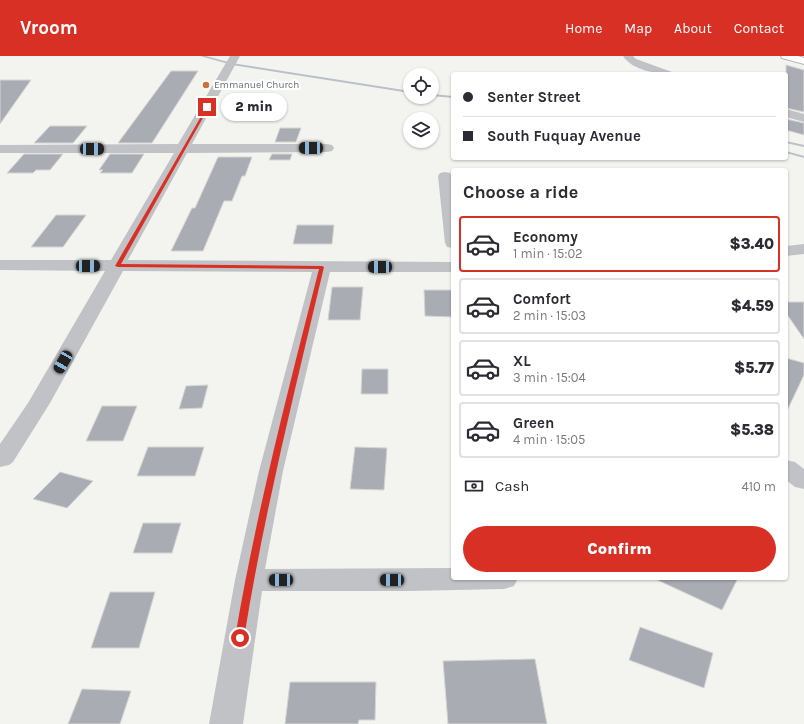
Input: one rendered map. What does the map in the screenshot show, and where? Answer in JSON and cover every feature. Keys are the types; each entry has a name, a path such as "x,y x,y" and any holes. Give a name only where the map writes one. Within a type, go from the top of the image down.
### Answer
{"street":[{"path":"0,459 4,456 39,403 118,266 235,56"},
{"path":"628,56 632,61 662,72"},
{"path":"786,56 804,61"},
{"path":"788,114 804,118"},
{"path":"0,149 327,148"},
{"path":"445,176 451,226"},
{"path":"788,251 804,249"},
{"path":"0,265 451,267"},
{"path":"226,724 249,580 271,471 322,267"},
{"path":"788,469 804,481"},
{"path":"249,580 451,579"}],"building":[{"path":"786,65 804,70 804,112 788,108 788,72 786,72"},
{"path":"171,71 198,71 152,143 118,143"},
{"path":"0,80 31,80 0,124"},
{"path":"788,119 804,123 804,135 788,131"},
{"path":"50,126 87,126 73,143 34,143"},
{"path":"280,128 301,128 296,142 275,142"},
{"path":"24,154 63,154 50,170 36,170 33,173 7,173"},
{"path":"110,154 144,154 132,173 100,173 103,170 99,170"},
{"path":"272,154 292,154 290,160 269,160"},
{"path":"218,157 252,157 245,176 242,176 232,201 224,201 203,251 171,251 192,208 195,208"},
{"path":"56,215 86,215 63,247 31,247"},
{"path":"297,225 334,225 332,244 293,244"},
{"path":"332,287 363,287 360,320 328,320"},
{"path":"424,290 451,290 451,317 425,316"},
{"path":"788,302 804,302 804,339 788,316"},
{"path":"788,359 804,363 804,375 788,409"},
{"path":"362,369 388,369 388,394 361,394"},
{"path":"208,385 202,408 179,409 186,386"},
{"path":"102,406 137,406 123,441 86,441"},
{"path":"148,447 204,447 195,476 137,476"},
{"path":"355,447 387,448 384,490 350,489"},
{"path":"60,472 93,481 67,508 33,499"},
{"path":"143,523 181,523 172,553 133,553"},
{"path":"657,580 737,580 722,610"},
{"path":"110,592 155,592 139,648 91,648"},
{"path":"640,627 713,653 704,688 629,660"},
{"path":"535,659 547,724 448,724 443,661"},
{"path":"290,682 376,682 375,720 359,720 358,724 285,724"},
{"path":"82,689 131,691 120,724 68,724"}],"waterway":[{"path":"202,56 232,64 403,91"},
{"path":"439,96 451,97"},
{"path":"788,142 804,146"},
{"path":"788,153 804,157"}],"place":[{"name":"Emmanuel Church","path":"206,85"}],"route":[{"path":"207,107 118,266 322,267 271,471 249,580 240,638"}]}
